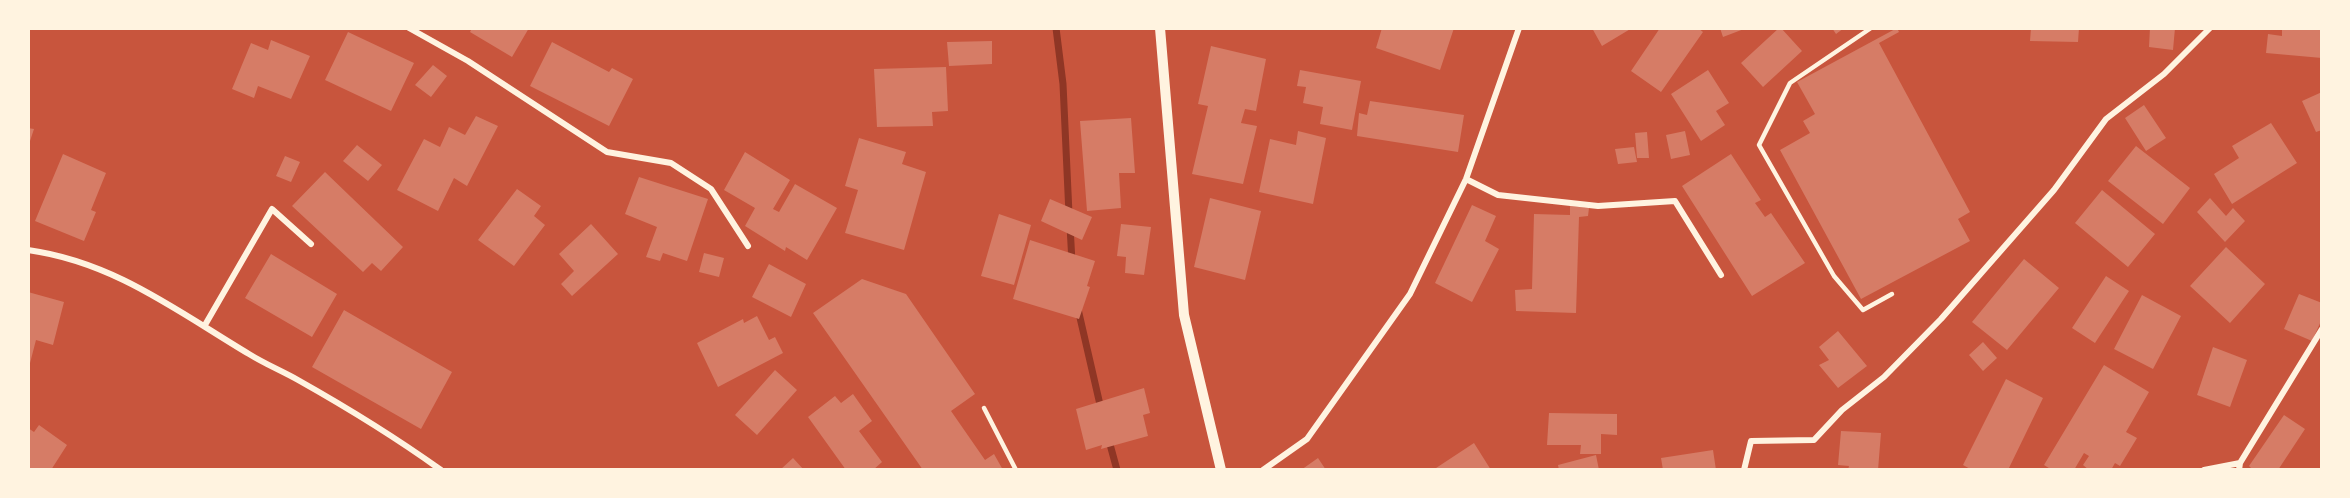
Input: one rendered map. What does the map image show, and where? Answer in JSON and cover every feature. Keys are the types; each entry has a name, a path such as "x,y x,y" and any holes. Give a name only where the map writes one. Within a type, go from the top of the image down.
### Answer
{"street":[{"path":"409,28 468,61 607,152 671,164 711,189 748,246"},
{"path":"1160,28 1184,315 1221,470"},
{"path":"1263,470 1307,439 1410,294 1466,179 1520,28"},
{"path":"1744,470 1751,441 1814,440 1842,410 1884,377 1941,319 2054,190 2106,119 2164,74 2210,28"},
{"path":"1466,179 1498,195 1598,206 1675,201 1721,275"},
{"path":"205,325 272,209 310,244"},
{"path":"28,250 52,253 96,268 148,292 249,354 348,410 441,470"},
{"path":"2204,470 2240,466 2287,383 2322,329"}],"lane":[{"path":"1871,28 1790,82 1759,146 1834,276 1863,310 1892,294"},
{"path":"984,408 1016,470"}],"building":[{"path":"472,28 529,28 512,57 470,32"},
{"path":"1382,28 1454,28 1440,70 1376,48"},
{"path":"1592,28 1632,28 1602,46"},
{"path":"1660,28 1698,28 1703,32 1661,92 1631,71"},
{"path":"1720,28 1744,28 1744,29 1723,37"},
{"path":"1779,28 1802,51 1763,87 1741,63"},
{"path":"1832,28 1844,28 1836,34"},
{"path":"1897,28 1899,32 1879,43 1970,212 1958,219 1970,241 1861,299 1780,150 1810,133 1803,121 1815,114 1797,82"},
{"path":"2031,28 2079,28 2078,42 2030,41"},
{"path":"2150,28 2175,28 2173,50 2149,47"},
{"path":"2282,28 2322,28 2322,58 2266,53 2268,34 2282,36"},
{"path":"348,32 414,63 391,111 325,80"},
{"path":"271,40 310,56 291,99 258,86 254,98 232,89 251,43 268,50"},
{"path":"992,41 992,64 949,66 947,42"},
{"path":"552,42 609,72 612,68 633,79 609,126 530,86"},
{"path":"1211,46 1266,59 1256,111 1245,109 1241,123 1257,126 1243,184 1192,174 1208,106 1198,104"},
{"path":"433,65 447,76 431,97 415,85"},
{"path":"946,67 948,111 932,112 933,126 877,127 874,69"},
{"path":"1300,70 1361,81 1352,130 1320,124 1323,107 1303,103 1306,87 1297,86"},
{"path":"1708,70 1729,103 1716,111 1725,125 1701,141 1671,94"},
{"path":"2322,92 2322,130 2316,132 2302,101"},
{"path":"1370,101 1464,115 1458,152 1357,136 1359,113 1367,115"},
{"path":"2144,105 2166,138 2146,151 2125,118"},
{"path":"476,116 498,126 467,186 454,178 438,211 397,190 424,139 440,147 449,127 465,135"},
{"path":"1131,118 1135,173 1119,173 1121,208 1087,211 1080,121"},
{"path":"2271,123 2297,163 2232,204 2214,174 2239,158 2232,146"},
{"path":"28,128 34,129 29,144 28,144"},
{"path":"1298,131 1326,138 1313,204 1259,192 1270,139 1296,145"},
{"path":"1685,131 1690,155 1671,159 1666,135"},
{"path":"1647,132 1649,158 1637,158 1635,133"},
{"path":"859,138 906,152 902,164 926,172 904,250 845,233 858,190 845,186"},
{"path":"357,145 382,165 368,181 343,161"},
{"path":"2136,146 2190,188 2163,224 2108,181"},
{"path":"1634,147 1637,162 1618,164 1615,149"},
{"path":"745,152 790,180 773,209 779,212 795,184 837,208 807,260 786,247 785,251 745,226 755,208 724,190"},
{"path":"63,154 106,173 91,210 96,212 84,241 35,221"},
{"path":"1731,154 1761,200 1755,203 1765,217 1771,213 1805,263 1752,296 1682,186"},
{"path":"285,156 300,162 291,182 276,176"},
{"path":"325,172 403,247 381,271 372,263 363,272 292,206"},
{"path":"639,177 708,199 687,261 663,253 660,261 646,257 657,227 625,214"},
{"path":"517,189 541,206 534,216 545,225 514,266 478,240"},
{"path":"2102,190 2155,234 2128,267 2075,223"},
{"path":"1210,198 1261,211 1245,280 1194,267"},
{"path":"2210,198 2226,216 2233,208 2245,221 2225,242 2197,212"},
{"path":"1050,199 1092,217 1082,240 1041,221"},
{"path":"1472,205 1496,216 1485,241 1499,249 1472,302 1435,283"},
{"path":"1570,206 1589,208 1588,216 1579,217 1576,313 1516,311 1515,290 1532,289 1534,214 1570,215"},
{"path":"999,214 1031,225 1014,285 981,276"},
{"path":"591,224 618,254 572,296 561,284 574,271 559,254"},
{"path":"1121,224 1151,227 1144,275 1125,273 1126,257 1117,256"},
{"path":"1030,240 1095,261 1087,286 1090,287 1079,319 1013,299"},
{"path":"2226,247 2265,284 2230,323 2190,286"},
{"path":"704,253 724,258 719,277 699,272"},
{"path":"271,254 337,294 312,337 245,298"},
{"path":"2024,259 2059,288 2007,350 1972,322"},
{"path":"769,264 806,284 791,317 752,297"},
{"path":"2106,276 2129,291 2095,343 2072,328"},
{"path":"862,279 906,294 975,394 951,411 985,460 994,454 1003,470 923,470 813,313"},
{"path":"28,292 64,302 53,345 36,340 29,367"},
{"path":"2299,294 2322,303 2322,319 2312,341 2284,329"},
{"path":"2142,295 2181,316 2153,369 2114,349"},
{"path":"344,310 452,372 421,429 312,367"},
{"path":"757,316 769,340 775,337 783,353 718,387 697,343 743,319 744,323"},
{"path":"1838,331 1867,366 1838,388 1819,365 1829,360 1819,347"},
{"path":"1983,342 1997,358 1983,371 1969,355"},
{"path":"2213,347 2247,360 2230,407 2197,395"},
{"path":"2104,365 2149,392 2126,432 2137,438 2120,466 2115,463 2111,470 2089,470 2083,465 2089,456 2084,453 2074,470 2052,470 2044,465"},
{"path":"775,370 797,390 757,435 735,415"},
{"path":"2006,379 2043,398 2008,470 1972,470 1963,465"},
{"path":"1144,388 1150,413 1143,415 1148,436 1101,449 1102,445 1086,450 1076,409"},
{"path":"853,394 872,421 859,431 882,462 873,470 846,470 808,417 835,396 841,403"},
{"path":"1549,413 1617,414 1617,435 1601,434 1601,454 1580,454 1581,445 1547,445"},
{"path":"2284,415 2305,429 2278,470 2253,470 2249,466"},
{"path":"39,425 67,445 51,470 28,470 28,428 34,432"},
{"path":"1841,431 1881,433 1878,470 1848,470 1849,466 1838,465"},
{"path":"1474,443 1491,470 1433,470"},
{"path":"1713,450 1716,470 1663,470 1661,458"},
{"path":"1596,455 1599,470 1559,470 1558,465"},
{"path":"793,458 804,470 780,470"},
{"path":"1318,458 1326,470 1301,470"}],"waterway":[{"path":"1056,28 1063,84 1069,214"},
{"path":"1070,226 1072,262"},
{"path":"1078,309 1101,409"},
{"path":"1108,437 1117,470"}]}
